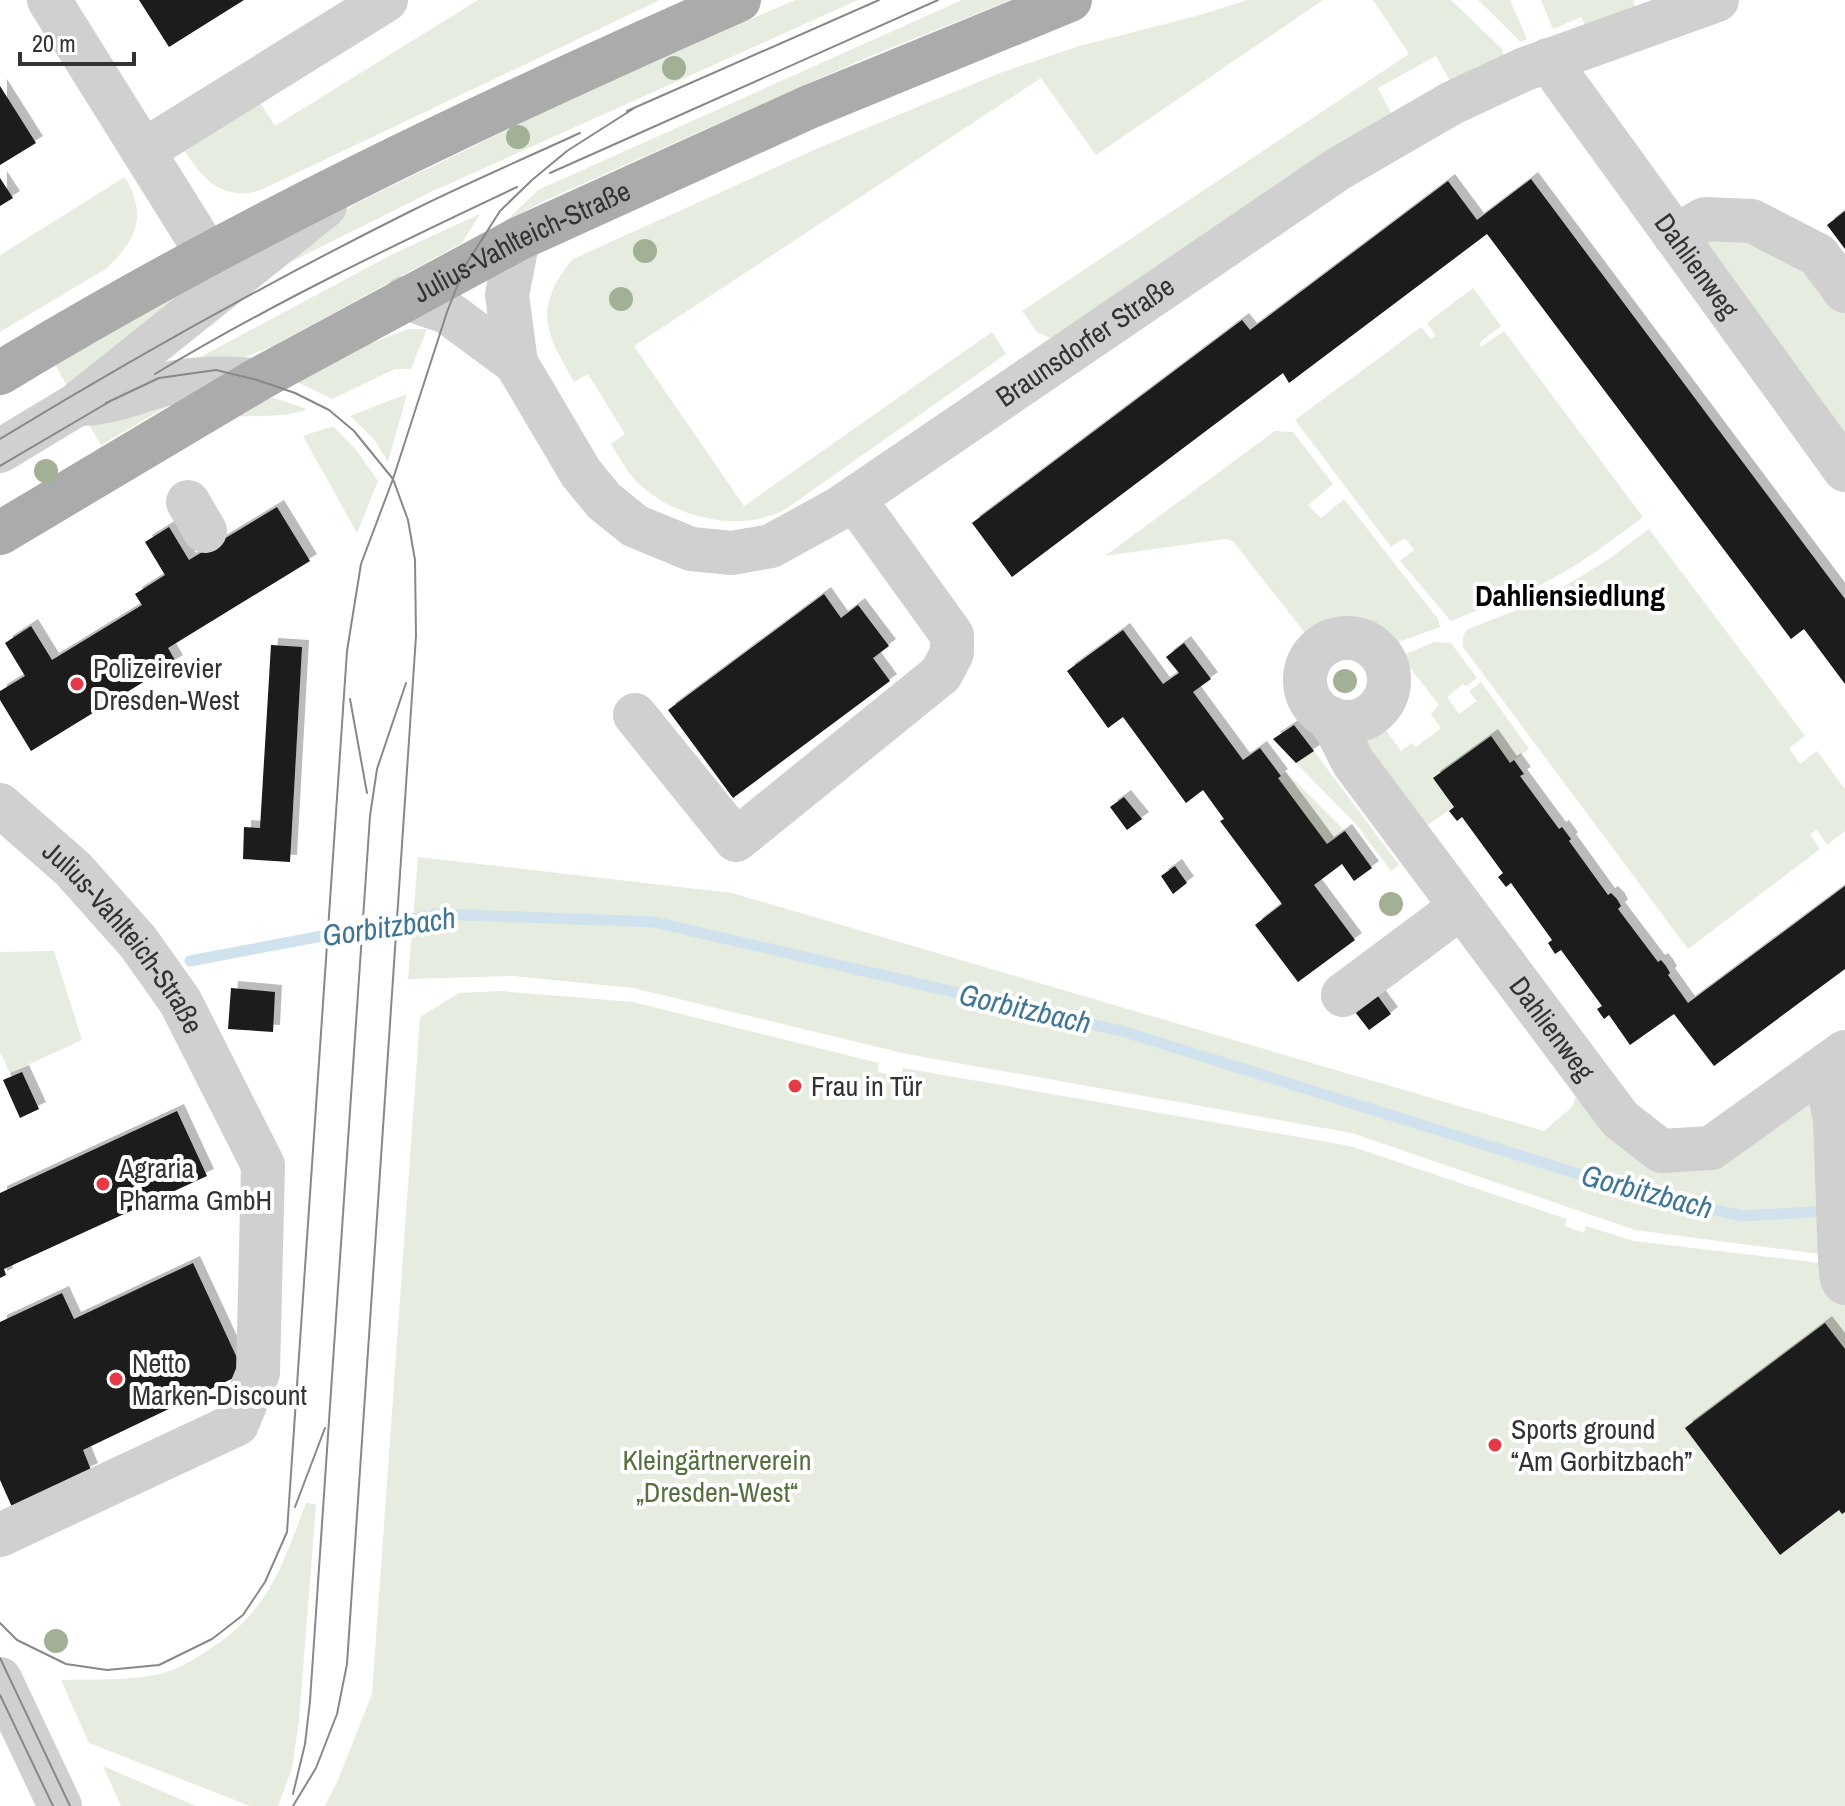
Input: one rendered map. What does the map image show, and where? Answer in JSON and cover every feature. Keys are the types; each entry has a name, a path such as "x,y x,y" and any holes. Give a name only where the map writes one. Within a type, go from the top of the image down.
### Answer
{"main road":[{"path":"0,373 208,255 364,175 630,48 739,0"},
{"name":"Julius-Vahlteich-Straße","path":"0,533 257,380 518,239 809,107 1070,0"}],"street":[{"path":"49,0 208,255"},
{"path":"143,151 386,0"},
{"name":"Braunsdorfer Straße","path":"405,298 447,312 516,363 581,473 604,501 635,526 691,549 732,553 771,546 854,499 1338,169 1452,103 1548,60 1717,0"},
{"name":"Dahlienweg","path":"1548,60 1845,470"},
{"path":"0,451 76,405 364,175"},
{"path":"1675,236 1705,219 1752,221 1818,255 1845,291"},
{"name":"Braunsdorfer Straße","path":"516,363 507,295 518,239"},
{"path":"76,405 106,403 163,384 213,377 257,380"},
{"path":"635,715 736,840 941,674 952,653 952,635 854,499"},
{"name":"Dahlienweg","path":"1331,718 1353,762 1620,1119 1661,1151 1711,1148 1832,1062"},
{"name":"Julius-Vahlteich-Straße","path":"0,805 73,869 138,942 180,1001 263,1165 258,1373 237,1424 0,1535"},
{"path":"1343,995 1461,907"},
{"path":"1832,1062 1830,1094 1835,1120 1842,1279 1845,1283"},
{"path":"0,1679 12,1736 60,1806"}],"green space":[{"path":"478,0 660,0 261,190 235,193 215,185 206,179 184,150 259,101 275,126"},
{"path":"795,0 858,0 433,191 241,287 308,234 357,203 581,94"},
{"path":"962,0 1011,0 868,57 544,201 506,221 538,190"},
{"path":"1247,0 1323,0 1096,155 1041,78 634,346 744,506 992,332 1006,354 783,511 765,518 722,521 690,514 661,500 629,473 611,444 625,434 588,374 574,382 551,334 548,307 552,292 573,259 823,146 1000,73 1079,46"},
{"path":"1373,0 1451,0 1502,49 1506,62 1454,88 1436,56 1378,88 1395,121 1056,341 1037,332 1022,311 1409,54"},
{"path":"1478,0 1510,0 1527,39 1521,42"},
{"path":"1541,0 1633,0 1638,15 1589,33 1581,17 1553,29"},
{"path":"125,177 136,203 137,215 132,236 118,257 107,268 0,332 0,255"},
{"path":"480,214 462,243 271,347 244,357 187,364 393,254"},
{"path":"1705,219 1845,291 1845,470 1675,236"},
{"path":"203,278 67,386 55,364"},
{"path":"1473,288 1501,326 1479,343 1481,347 1504,331 1643,517 1555,577 1517,596 1451,621 1400,561 1414,550 1405,538 1391,547 1295,420 1421,327 1431,339 1436,336 1427,323"},
{"path":"409,329 427,329 411,369 395,369 332,399 295,381 363,346"},
{"path":"407,394 388,462 374,439 350,416"},
{"path":"268,396 307,409 281,415 234,417"},
{"path":"183,397 101,445 88,423"},
{"path":"333,426 357,451 378,481 357,533 303,436"},
{"path":"1275,431 1293,432 1333,484 1308,505 1321,518 1344,499 1438,619 1440,627 1393,644 1372,630 1352,626 1342,626 1308,637 1233,541 1225,539 1105,556"},
{"path":"1649,529 1805,736 1789,748 1800,764 1817,751 1845,789 1845,831 1827,845 1817,830 1810,834 1820,849 1688,949 1463,647 1466,630 1544,599 1609,559"},
{"path":"1434,642 1451,643 1477,678 1466,686 1463,684 1447,697 1459,714 1477,701 1469,691 1481,682 1529,749 1510,763 1434,778 1454,807 1423,828 1362,743 1380,722 1401,751 1412,743 1416,747 1441,728 1431,714 1439,705 1401,656"},
{"path":"1314,751 1399,865 1391,871 1355,823 1296,763"},
{"path":"1286,772 1345,831 1327,844 1278,778"},
{"path":"418,857 732,893 1544,1131 1572,1107 1576,1096 1658,1160 1816,1086 1827,1255 1635,1230 1352,1133 907,1054 633,988 513,976 408,979"},
{"path":"54,951 82,1040 10,1073 0,1052 0,952"},
{"name":"Kleingärtnerverein „Dresden-West“","path":"500,991 633,1002 879,1063 878,1072 900,1078 903,1068 1350,1146 1567,1219 1565,1226 1584,1233 1586,1226 1634,1241 1828,1264 1845,1279 1845,1806 325,1806 372,1694 420,1017 459,993"},
{"path":"306,1503 316,1504 299,1721 292,1768 278,1806 250,1806 89,1743 61,1680 123,1679 160,1674 192,1660 231,1634 261,1602 272,1585"},
{"path":"103,1766 196,1806 121,1806"}],"building":[{"path":"139,0 244,0 169,47"},
{"path":"0,86 36,143 0,165"},
{"path":"0,178 13,198 0,206"},
{"path":"1531,179 1845,599 1845,684 1804,629 1791,639 1487,234 1289,383 1283,373 1012,577 972,523 1242,320 1250,330 1448,181 1477,220"},
{"path":"1845,211 1845,249 1827,225"},
{"path":"277,507 310,561 168,648 176,662 31,751 0,700 0,691 25,676 5,643 31,626 52,660 142,605 135,594 165,575 145,542 169,527 189,560"},
{"path":"824,594 841,618 858,605 889,646 873,658 890,681 733,798 668,710"},
{"path":"1123,630 1163,684 1179,673 1166,657 1184,643 1211,679 1193,692 1243,760 1260,748 1281,776 1278,778 1327,844 1345,831 1372,868 1354,881 1342,864 1314,885 1355,940 1298,982 1255,925 1282,904 1220,821 1224,819 1203,790 1186,803 1123,717 1108,728 1067,671"},
{"path":"271,645 302,647 290,862 243,859 244,827 260,828"},
{"path":"1294,725 1314,751 1296,763 1273,739"},
{"path":"1491,736 1510,763 1514,760 1524,774 1520,776 1559,829 1562,827 1571,839 1569,841 1608,895 1611,893 1617,899 1621,906 1618,909 1658,962 1661,960 1666,966 1668,975 1688,1003 1845,886 1845,969 1714,1066 1674,1014 1630,1045 1609,1015 1604,1019 1597,1009 1602,1006 1561,950 1555,954 1548,943 1552,940 1511,883 1506,887 1498,877 1503,873 1462,817 1457,821 1449,811 1454,807 1433,778"},
{"path":"1124,797 1142,819 1127,830 1110,807"},
{"path":"1175,866 1187,883 1173,894 1161,876"},
{"path":"231,988 275,992 273,1032 228,1029"},
{"path":"1375,992 1391,1014 1369,1030 1352,1008"},
{"path":"22,1072 39,1109 20,1118 3,1080"},
{"name":"Agraria Pharma GmbH","path":"177,1111 207,1176 4,1269 6,1275 0,1278 0,1193"},
{"name":"Netto Marken-Discount","path":"193,1263 244,1373 83,1450 91,1470 12,1507 0,1480 0,1322 62,1293 74,1319"},
{"path":"1825,1323 1845,1349 1845,1512 1842,1514 1839,1510 1780,1555 1685,1428"}],"waterway":[{"name":"Gorbitzbach","path":"190,961 438,914 654,922 1125,1032 1652,1197 1743,1216 1829,1211"}],"tram line":[{"path":"627,111 879,0"},
{"path":"550,173 938,0"},
{"path":"0,1623 17,1640 66,1664 107,1670 159,1665 212,1639 243,1615 265,1582 287,1532 347,651 361,564 465,266 500,211 532,180 567,151 636,107"},
{"path":"0,439 253,293 430,202 580,133"},
{"path":"155,374 288,299 517,187"},
{"path":"106,403 159,378 216,370 295,393 329,410 354,431 393,479 408,520 415,560 416,636 347,1664 337,1714 316,1768 293,1806"},
{"path":"0,466 114,399"},
{"path":"293,1794 305,1744 310,1701 370,816 377,769 406,683"},
{"path":"350,699 367,793"},
{"path":"295,1507 325,1428"},
{"path":"0,1658 70,1806"},
{"path":"0,1695 53,1806"}],"place":[{"name":"Polizeirevier Dresden-West","path":"77,684"},
{"name":"Frau in Tür","path":"795,1086"},
{"name":"Agraria Pharma GmbH","path":"103,1184"},
{"name":"Netto Marken-Discount","path":"116,1379"},
{"name":"Sports ground “Am Gorbitzbach”","path":"1495,1445"}],"district":[{"name":"Dahliensiedlung","path":"1570,596"}]}
